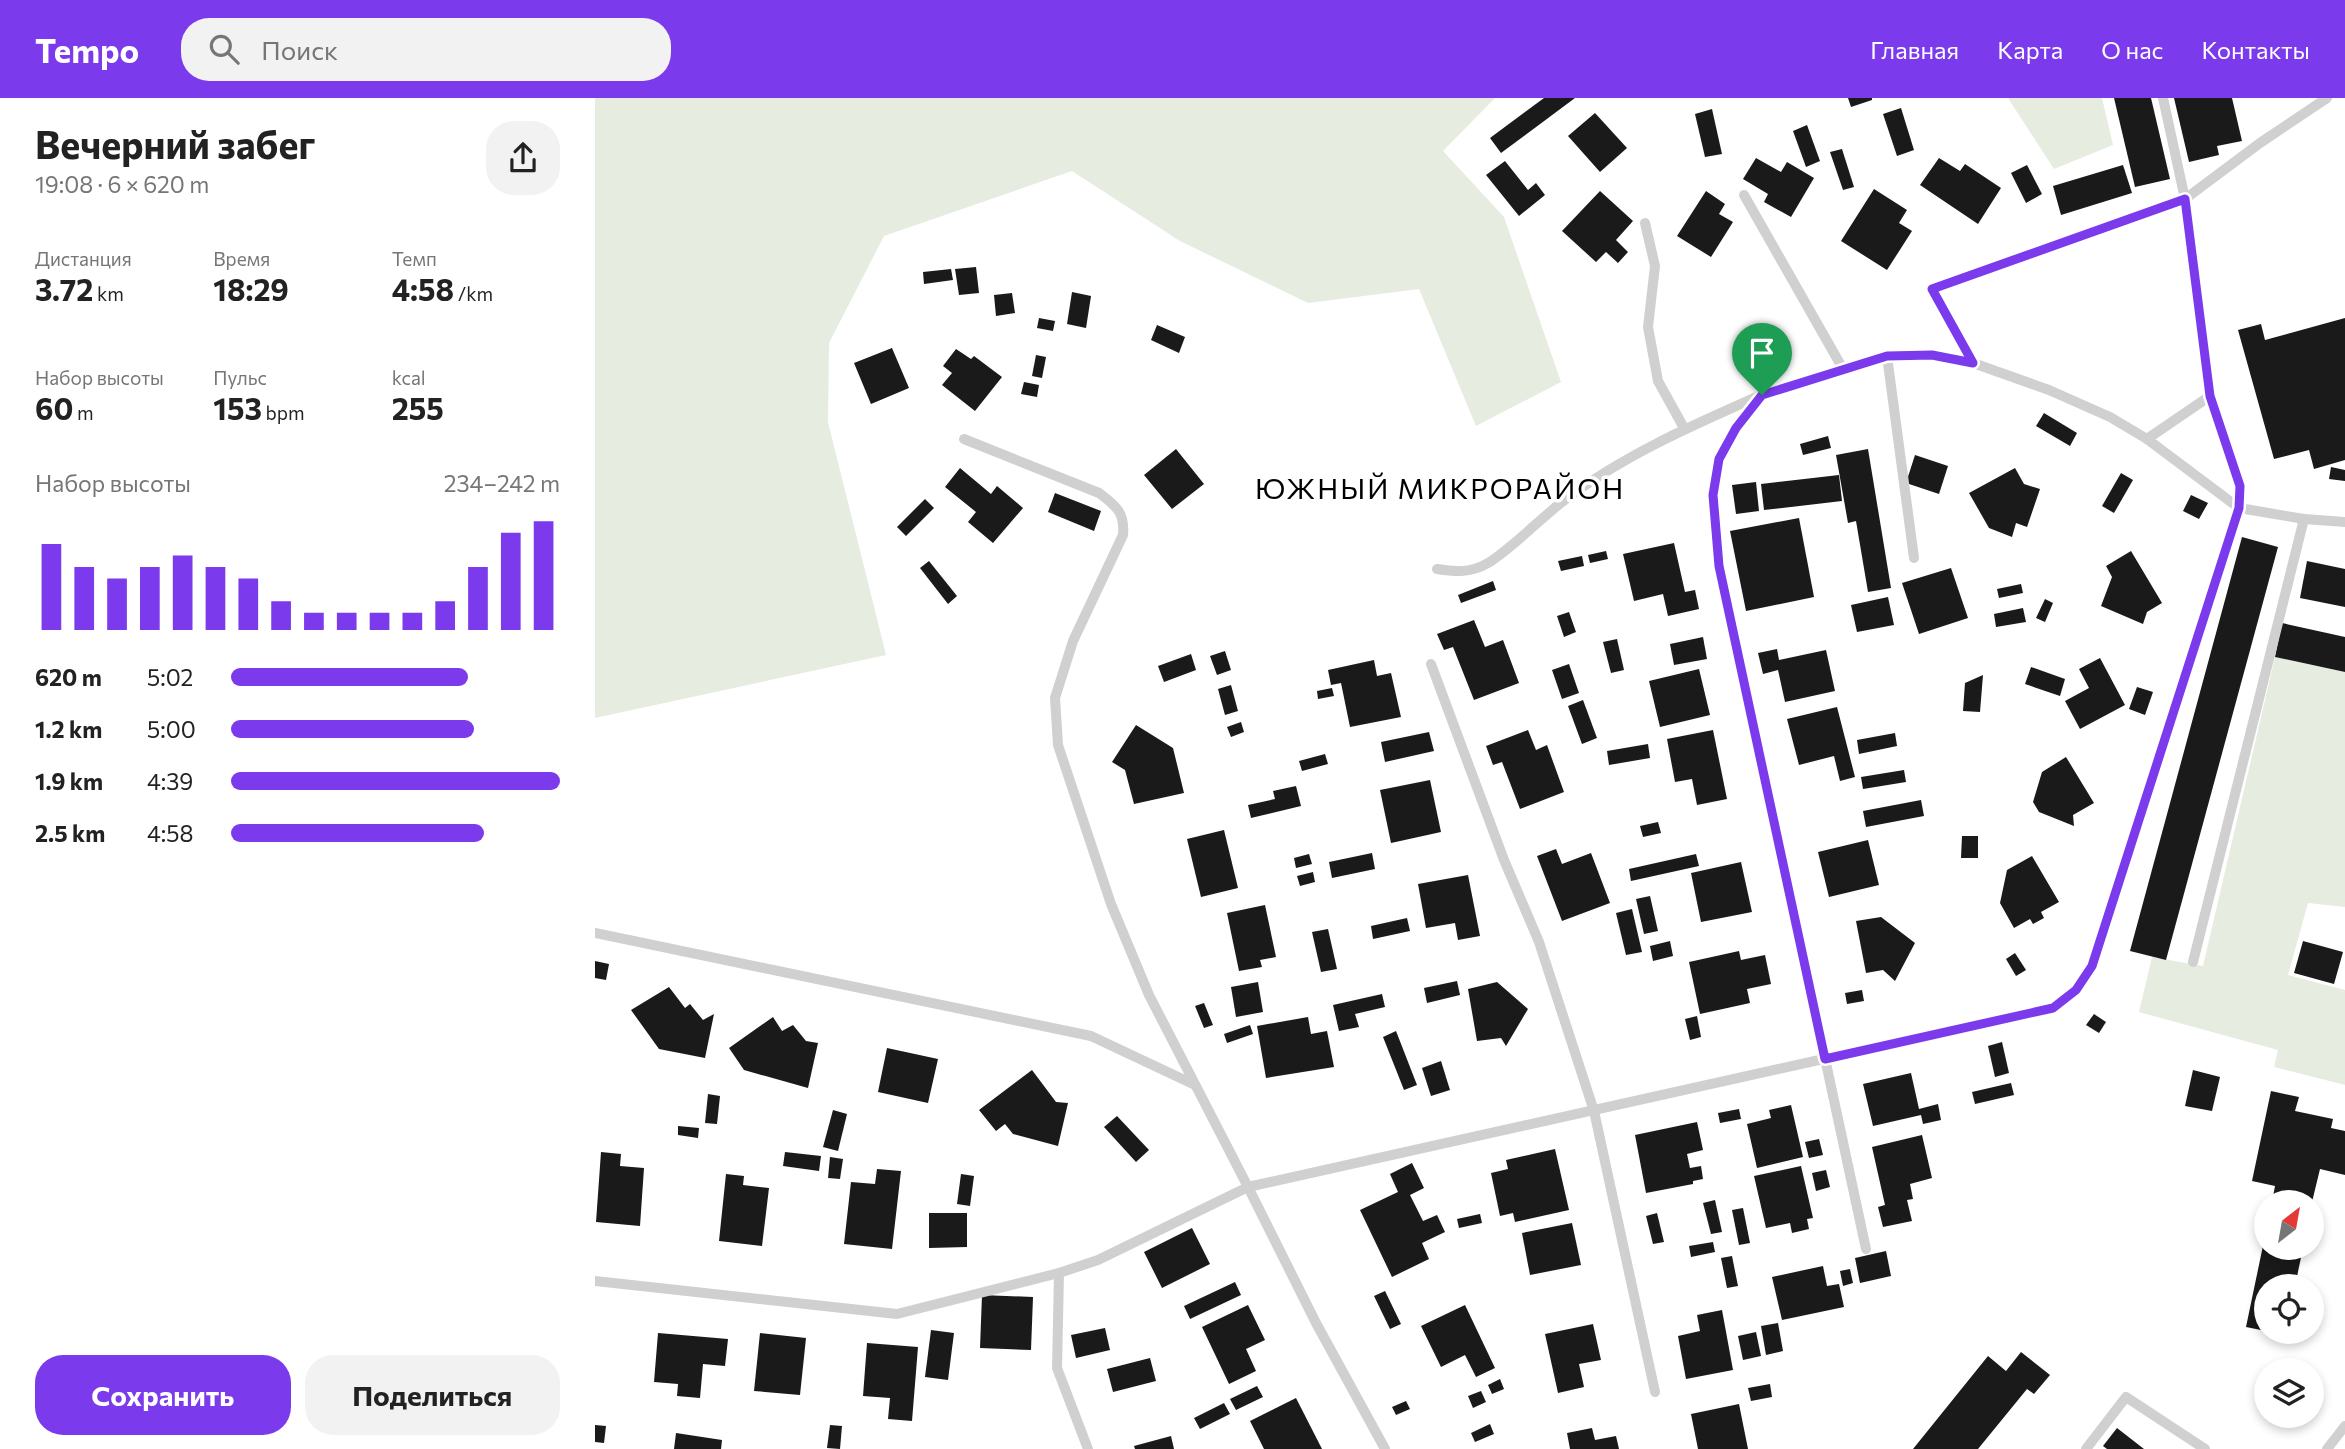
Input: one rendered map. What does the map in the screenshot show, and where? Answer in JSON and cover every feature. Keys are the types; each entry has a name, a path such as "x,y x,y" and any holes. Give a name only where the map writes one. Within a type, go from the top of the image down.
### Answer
{"lane":[{"path":"595,1281 897,1314 1059,1273 1098,1260 1248,1187 2053,1008 2076,990 2092,966 2239,508 2240,486 2210,396 2185,199 2163,98"},
{"path":"1973,363 1932,289 2185,199 2260,143 2327,98"},
{"path":"1744,195 1843,369"},
{"path":"1645,223 1655,266 1647,327 1658,381 1683,428"},
{"path":"1437,569 1465,573 1488,563 1572,495 1683,428 1762,395 1887,356 1932,355 1973,363 2049,390 2110,417 2147,439 2239,508 2304,519 2345,522"},
{"path":"1887,356 1915,558"},
{"path":"1762,395 1736,428 1719,459 1713,495 1719,566 1866,1250"},
{"path":"2147,439 2210,396"},
{"path":"964,439 1099,493 1117,506 1124,522 1123,535 1073,641 1055,698 1058,745 1111,904 1149,995 1193,1084 1219,1127 1316,1323 1385,1449"},
{"path":"2193,962 2304,519"},
{"path":"1431,664 1504,860 1539,942 1594,1111 1655,1392"},
{"path":"595,933 1091,1036 1193,1084"},
{"path":"1059,1273 1056,1368 1088,1449"},
{"path":"2086,1449 2126,1396 2205,1449"},
{"path":"2327,1449 2345,1426"}],"shaded area":[{"path":"595,98 1495,98 1443,151 1504,217 1561,382 1476,426 1419,289 1308,303 1180,241 1072,171 884,236 829,343 828,422 886,655 595,718"},
{"path":"2008,98 2102,98 2113,145 2054,169"},
{"path":"2275,657 2345,672 2345,907 2308,903 2288,975 2345,990 2345,1085 2274,1067 2278,1050 2139,1012 2152,957 2203,966"}],"building":[{"path":"1544,98 1575,98 1501,153 1490,138"},
{"path":"1848,98 1872,98 1872,100 1851,107"},
{"path":"2114,98 2151,98 2170,179 2135,187"},
{"path":"2174,98 2232,98 2242,141 2217,146 2219,155 2189,162"},
{"path":"1901,108 1914,150 1897,156 1883,114"},
{"path":"1712,109 1722,154 1705,157 1695,114"},
{"path":"1595,113 1627,148 1600,172 1568,136"},
{"path":"1807,125 1820,161 1806,167 1793,131"},
{"path":"1842,149 1854,187 1843,190 1830,152"},
{"path":"1756,158 1781,172 1787,162 1814,178 1791,217 1764,202 1768,194 1743,179"},
{"path":"1939,158 1960,171 1965,164 2001,188 1978,224 1920,185"},
{"path":"1505,161 1528,190 1536,183 1545,195 1519,216 1486,175"},
{"path":"2027,165 2042,194 2026,203 2011,173"},
{"path":"2123,165 2132,193 2061,215 2053,186"},
{"path":"1874,189 1907,210 1899,223 1912,231 1887,270 1841,241"},
{"path":"1600,191 1633,221 1616,240 1628,252 1618,263 1606,252 1596,262 1562,231"},
{"path":"1706,191 1725,204 1719,214 1733,222 1711,257 1677,236"},
{"path":"976,267 979,293 959,295 955,269"},
{"path":"951,269 953,280 924,284 923,272"},
{"path":"1072,292 1091,296 1086,328 1067,324"},
{"path":"1012,293 1015,313 996,316 994,295"},
{"path":"1039,318 1055,321 1053,331 1037,328"},
{"path":"2345,318 2345,460 2314,469 2309,450 2274,459 2238,330 2261,324 2265,340"},
{"path":"1157,325 1185,337 1179,353 1151,340"},
{"path":"892,348 909,388 871,404 854,363"},
{"path":"956,349 971,359 974,356 1002,377 975,411 942,385 952,373 943,366"},
{"path":"1036,355 1046,357 1042,378 1032,376"},
{"path":"1024,382 1039,385 1037,397 1021,394"},
{"path":"2044,413 2077,433 2070,446 2036,426"},
{"path":"1828,436 1831,448 1803,455 1800,444"},
{"path":"1176,449 1204,484 1172,509 1144,475"},
{"path":"1868,449 1891,588 1868,592 1856,521 1848,523 1836,455"},
{"path":"1915,455 1948,466 1939,494 1906,483"},
{"path":"2331,467 2345,470 2345,481 2329,479"},
{"path":"960,468 991,494 997,486 1023,508 993,543 968,522 976,512 945,487"},
{"path":"2015,468 2024,484 2040,489 2027,527 2016,523 2012,537 1989,528 1969,493"},
{"path":"2121,473 2133,480 2114,513 2102,506"},
{"path":"1839,475 1842,501 1764,510 1761,484"},
{"path":"1756,482 1759,511 1736,514 1732,485"},
{"path":"1055,493 1101,511 1094,531 1048,512"},
{"path":"2191,495 2208,503 2199,519 2183,511"},
{"path":"925,499 934,508 906,536 897,527"},
{"path":"1799,518 1814,597 1746,611 1730,531"},
{"path":"2242,537 2278,547 2166,960 2130,951"},
{"path":"1674,543 1685,592 1695,590 1699,609 1668,616 1663,594 1634,601 1623,554"},
{"path":"1606,551 1608,559 1590,563 1588,555"},
{"path":"2131,551 2162,603 2147,612 2143,624 2101,606 2112,577 2106,566"},
{"path":"1582,556 1584,566 1561,571 1558,561"},
{"path":"929,561 957,596 948,604 920,568"},
{"path":"2307,561 2345,569 2345,607 2300,598"},
{"path":"1951,568 1968,618 1919,634 1902,583"},
{"path":"1493,581 1496,590 1461,603 1458,595"},
{"path":"2021,584 2023,593 1999,598 1997,589"},
{"path":"1888,597 1894,625 1857,632 1851,605"},
{"path":"2045,599 2053,603 2045,622 2036,618"},
{"path":"2023,608 2026,622 1996,627 1994,614"},
{"path":"1569,612 1576,632 1564,637 1557,616"},
{"path":"1474,620 1485,647 1503,640 1519,683 1474,700 1453,647 1444,650 1437,634"},
{"path":"2282,623 2345,637 2345,672 2275,657"},
{"path":"1703,637 1707,659 1674,665 1670,644"},
{"path":"1617,639 1624,670 1611,673 1603,642"},
{"path":"1777,649 1779,660 1826,650 1835,691 1785,702 1778,670 1763,674 1758,653"},
{"path":"1225,651 1231,670 1217,675 1210,656"},
{"path":"1191,654 1196,670 1164,682 1158,666"},
{"path":"2100,658 2125,705 2080,729 2065,701 2089,688 2079,669"},
{"path":"1374,660 1377,676 1391,673 1401,717 1350,727 1341,683 1331,685 1328,670"},
{"path":"1569,664 1579,693 1562,699 1552,670"},
{"path":"2031,667 2065,679 2060,696 2025,684"},
{"path":"1699,669 1710,715 1660,727 1649,681"},
{"path":"1983,675 1980,712 1963,711 1965,683"},
{"path":"1231,685 1238,711 1225,715 1218,689"},
{"path":"2137,687 2153,692 2145,715 2129,709"},
{"path":"1332,688 1334,696 1318,699 1317,691"},
{"path":"1583,700 1597,738 1582,744 1568,706"},
{"path":"1837,707 1855,777 1840,781 1834,756 1799,765 1787,719"},
{"path":"1241,722 1244,732 1231,737 1227,727"},
{"path":"1136,725 1173,748 1184,793 1134,804 1125,770 1112,762"},
{"path":"1528,730 1536,750 1547,745 1564,792 1520,809 1502,762 1493,765 1486,746"},
{"path":"1713,730 1727,799 1697,805 1692,779 1675,782 1667,739"},
{"path":"1429,732 1434,751 1385,762 1381,742"},
{"path":"1895,733 1897,746 1859,754 1857,740"},
{"path":"1648,744 1650,758 1609,765 1607,751"},
{"path":"1325,754 1328,764 1302,771 1299,761"},
{"path":"2066,757 2094,803 2073,815 2074,826 2039,812 2033,802 2042,772"},
{"path":"1904,770 1906,782 1863,789 1861,777"},
{"path":"1430,780 1441,832 1391,843 1380,790"},
{"path":"1296,786 1301,806 1251,818 1248,805 1275,799 1273,791"},
{"path":"1921,800 1924,816 1866,827 1863,811"},
{"path":"1658,822 1661,833 1643,837 1640,826"},
{"path":"1224,830 1238,888 1201,897 1187,839"},
{"path":"1962,836 1978,836 1978,858 1961,858"},
{"path":"1868,840 1879,885 1829,897 1818,852"},
{"path":"1556,849 1562,864 1591,853 1610,903 1562,921 1537,856"},
{"path":"1372,853 1375,869 1332,878 1329,862"},
{"path":"1309,854 1312,864 1296,868 1294,858"},
{"path":"1696,854 1699,866 1631,881 1629,869"},
{"path":"2032,856 2059,902 2041,912 2044,918 2033,924 2030,919 2014,928 2000,903 2007,870"},
{"path":"1741,862 1752,912 1701,922 1691,873"},
{"path":"1313,872 1315,882 1300,886 1297,876"},
{"path":"1468,875 1480,936 1458,940 1455,923 1426,928 1418,884"},
{"path":"1650,896 1658,931 1644,934 1636,899"},
{"path":"1265,905 1276,957 1260,960 1262,967 1239,971 1227,913"},
{"path":"1632,909 1642,952 1626,955 1616,913"},
{"path":"1881,917 1915,943 1895,981 1883,970 1866,973 1856,921"},
{"path":"1407,918 1410,931 1373,939 1371,926"},
{"path":"1328,929 1337,969 1321,972 1312,932"},
{"path":"1670,941 1673,956 1653,961 1650,946"},
{"path":"2303,941 2343,952 2334,984 2294,973"},
{"path":"1739,951 1741,960 1765,955 1771,984 1747,989 1750,1003 1700,1014 1689,962"},
{"path":"2015,953 2026,970 2016,976 2006,959"},
{"path":"595,961 609,964 606,980 595,978"},
{"path":"1457,981 1460,995 1427,1003 1424,988"},
{"path":"1258,982 1263,1012 1236,1017 1231,987"},
{"path":"1497,982 1528,1009 1506,1046 1501,1038 1477,1041 1468,989"},
{"path":"669,987 685,1008 690,1004 703,1020 714,1014 705,1058 659,1049 631,1010"},
{"path":"1862,990 1864,1001 1847,1004 1845,993"},
{"path":"1382,994 1385,1007 1355,1014 1359,1027 1339,1031 1333,1005"},
{"path":"1204,1003 1213,1025 1204,1028 1195,1006"},
{"path":"2094,1014 2106,1022 2099,1033 2086,1025"},
{"path":"1697,1016 1701,1037 1690,1040 1685,1019"},
{"path":"773,1017 782,1031 793,1025 806,1041 818,1043 808,1088 744,1070 729,1048"},
{"path":"1308,1017 1311,1034 1327,1031 1334,1067 1266,1078 1257,1026"},
{"path":"1250,1025 1253,1034 1227,1043 1224,1034"},
{"path":"1396,1031 1417,1085 1404,1090 1383,1037"},
{"path":"2002,1042 2009,1073 1995,1077 1988,1046"},
{"path":"887,1048 938,1059 928,1103 878,1092"},
{"path":"1441,1061 1450,1090 1431,1096 1422,1068"},
{"path":"1032,1070 1056,1102 1068,1103 1058,1146 1013,1134 1005,1124 996,1131 979,1110"},
{"path":"2193,1070 2220,1077 2212,1111 2185,1106"},
{"path":"1911,1073 1919,1109 1938,1104 1941,1120 1923,1124 1921,1115 1873,1126 1863,1084"},
{"path":"2011,1083 2014,1095 1975,1104 1972,1092"},
{"path":"2271,1091 2299,1097 2295,1111 2333,1119 2331,1128 2345,1131 2345,1175 2320,1169 2315,1190 2274,1190 2275,1186 2252,1181"},
{"path":"708,1094 720,1096 717,1124 705,1123"},
{"path":"1791,1105 1803,1157 1757,1168 1747,1124 1771,1118 1769,1110"},
{"path":"1739,1109 1741,1119 1720,1123 1718,1113"},
{"path":"833,1110 847,1114 838,1151 823,1147"},
{"path":"1117,1116 1149,1150 1136,1162 1104,1127"},
{"path":"1697,1122 1703,1150 1687,1154 1690,1168 1701,1166 1703,1179 1693,1181 1693,1184 1646,1193 1635,1135"},
{"path":"678,1126 699,1128 698,1138 678,1135"},
{"path":"1922,1135 1932,1178 1910,1184 1913,1199 1907,1200 1912,1221 1883,1227 1878,1207 1885,1205 1872,1147"},
{"path":"1819,1139 1823,1155 1809,1158 1805,1142"},
{"path":"1555,1149 1569,1210 1515,1222 1513,1213 1500,1216 1491,1173 1508,1169 1506,1160"},
{"path":"601,1152 621,1154 620,1166 644,1168 640,1226 596,1222"},
{"path":"785,1152 821,1156 819,1171 783,1166"},
{"path":"830,1157 843,1159 840,1179 828,1178"},
{"path":"1412,1163 1424,1188 1410,1195 1423,1221 1437,1215 1445,1232 1422,1243 1429,1259 1392,1277 1360,1210 1398,1192 1390,1174"},
{"path":"1801,1166 1813,1218 1807,1219 1809,1229 1792,1233 1790,1223 1766,1228 1754,1176"},
{"path":"877,1169 901,1171 892,1249 844,1244 851,1182 875,1184"},
{"path":"1826,1170 1830,1187 1816,1191 1812,1173"},
{"path":"726,1174 744,1176 743,1185 769,1188 762,1246 719,1241"},
{"path":"961,1174 974,1176 970,1206 957,1204"},
{"path":"1715,1200 1722,1232 1711,1234 1703,1203"},
{"path":"1743,1208 1750,1243 1739,1245 1732,1210"},
{"path":"929,1213 967,1213 967,1247 929,1248"},
{"path":"1657,1213 1664,1242 1653,1244 1646,1216"},
{"path":"1480,1214 1482,1223 1459,1228 1457,1219"},
{"path":"1572,1223 1581,1265 1530,1275 1522,1233"},
{"path":"1192,1228 1210,1264 1162,1288 1144,1252"},
{"path":"1713,1242 1715,1252 1691,1257 1689,1246"},
{"path":"1886,1251 1891,1276 1860,1283 1855,1258"},
{"path":"1732,1256 1738,1286 1727,1288 1721,1258"},
{"path":"2260,1260 2300,1260 2298,1274 2257,1274"},
{"path":"1823,1266 1827,1286 1839,1284 1844,1307 1782,1320 1772,1277"},
{"path":"1850,1269 1853,1283 1843,1286 1840,1271"},
{"path":"1235,1282 1241,1295 1190,1319 1184,1306"},
{"path":"2254,1289 2254,1329 2246,1327"},
{"path":"1385,1291 1401,1324 1390,1329 1374,1296"},
{"path":"982,1295 1033,1297 1031,1350 980,1348"},
{"path":"1248,1305 1265,1340 1246,1349 1256,1371 1229,1384 1202,1327"},
{"path":"1465,1305 1495,1368 1476,1377 1465,1355 1441,1367 1421,1326"},
{"path":"1722,1310 1733,1370 1686,1379 1678,1336 1700,1331 1697,1315"},
{"path":"1778,1323 1783,1351 1766,1355 1761,1326"},
{"path":"1593,1324 1601,1360 1579,1364 1584,1387 1558,1393 1545,1334"},
{"path":"1105,1328 1110,1350 1076,1358 1071,1335"},
{"path":"931,1330 954,1333 948,1380 925,1377"},
{"path":"1756,1332 1761,1356 1743,1360 1738,1336"},
{"path":"658,1333 728,1339 725,1366 703,1364 700,1398 677,1396 678,1384 654,1382"},
{"path":"760,1333 806,1338 800,1395 754,1391"},
{"path":"867,1343 918,1347 912,1421 888,1419 890,1398 863,1396"},
{"path":"2021,1352 2050,1375 2034,1394 2027,1389 1978,1449 1913,1449 1988,1356 2006,1371"},
{"path":"1150,1358 1156,1381 1113,1392 1107,1369"},
{"path":"1500,1379 1504,1389 1492,1394 1488,1385"},
{"path":"1770,1384 1772,1397 1751,1401 1748,1388"},
{"path":"1257,1386 1263,1397 1236,1410 1230,1399"},
{"path":"1481,1391 1486,1402 1473,1408 1468,1396"},
{"path":"1296,1398 1322,1449 1264,1449 1250,1421"},
{"path":"1406,1401 1410,1409 1396,1415 1392,1407"},
{"path":"1224,1403 1230,1414 1200,1429 1194,1418"},
{"path":"1739,1404 1748,1449 1698,1449 1691,1414"},
{"path":"1490,1424 1494,1434 1475,1442 1471,1433"},
{"path":"595,1425 606,1426 604,1443 595,1442"},
{"path":"830,1425 842,1426 840,1449 827,1448"},
{"path":"1592,1428 1595,1440 1616,1436 1619,1449 1570,1449 1567,1433"},
{"path":"2117,1428 2144,1449 2107,1449 2103,1446"},
{"path":"676,1433 722,1440 721,1449 674,1449"},
{"path":"1171,1436 1174,1449 1135,1449 1134,1446"}],"district":[{"name":"ЮЖНЫЙ МИКРОРАЙОН","path":"1440,489"}],"route":[{"path":"2185,199 2210,396 2240,486 2239,508 2092,966 2076,990 2053,1008 1825,1059 1719,566 1713,495 1719,459 1736,428 1762,395 1887,356 1932,355 1973,363 1932,289 2185,199"}]}
